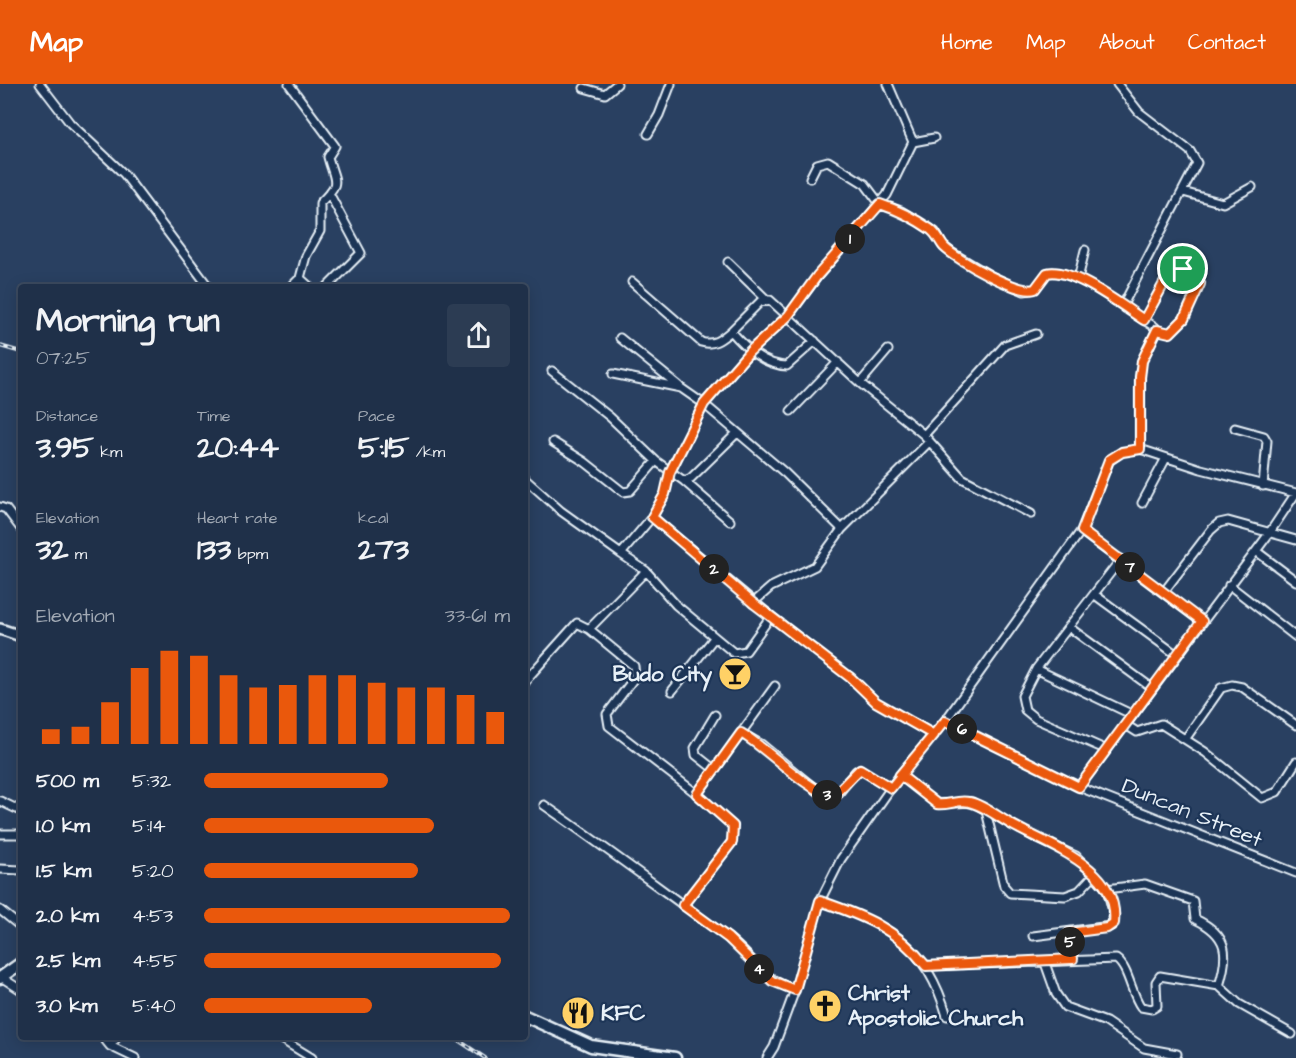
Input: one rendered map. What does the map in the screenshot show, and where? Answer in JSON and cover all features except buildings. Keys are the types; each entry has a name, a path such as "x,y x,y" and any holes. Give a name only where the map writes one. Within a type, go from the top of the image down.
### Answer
{"main road":[{"path":"0,629 18,635"},
{"path":"0,978 18,965"},
{"path":"528,1017 591,1046 675,1058"}],"street":[{"path":"40,84 70,123 124,174 206,284"},
{"path":"289,84 335,143 328,157 335,173 335,186 330,195 320,203 320,231 306,256 300,279 294,284"},
{"path":"584,88 605,94 617,84"},
{"path":"648,134 659,115 671,84"},
{"path":"621,554 652,517 665,494 670,472 704,404 750,351 788,316 817,276 887,195 913,142 888,84"},
{"path":"1122,86 1139,112 1195,157 1197,163 1124,306"},
{"path":"913,142 934,138"},
{"path":"810,178 817,164 828,161 865,184 880,204 901,211 927,227 951,252 991,276 1024,291 1035,289 1050,272 1078,279 1124,306 1157,330 1170,333 1179,325 1200,282 1183,269 1176,269 1168,276 1144,320"},
{"path":"1183,192 1223,203 1251,186"},
{"path":"330,195 361,253 330,284"},
{"path":"1078,279 1085,250"},
{"path":"728,262 767,300 924,435 962,478 1031,514"},
{"path":"300,279 306,284"},
{"path":"632,282 701,342 708,344 717,342 760,302 767,300"},
{"path":"1140,449 1142,361 1157,330"},
{"path":"731,331 750,351 771,364 787,366 815,341"},
{"path":"924,435 1005,345 1036,334"},
{"path":"620,338 704,404 805,491 842,529"},
{"path":"860,382 888,350"},
{"path":"791,411 838,362"},
{"path":"552,371 610,417 656,461 684,481 730,521"},
{"path":"613,374 681,388"},
{"path":"1235,428 1264,436 1267,441 1263,486"},
{"path":"684,481 691,478 737,433"},
{"path":"553,442 585,462 623,492 630,490 656,461"},
{"path":"753,603 771,587 815,566 842,529 929,442"},
{"path":"767,1058 774,1047 795,990 820,901 841,859 900,775 945,721 1082,531 1109,460 1122,452 1140,449 1263,486 1296,493 1268,535 1079,787"},
{"path":"1142,503 1166,458"},
{"path":"528,482 561,511 645,571 676,605 734,653 741,654 746,651 771,616"},
{"path":"0,507 15,518 18,524"},
{"path":"652,517 753,603 851,678 876,702 934,735"},
{"path":"1163,592 1215,525 1228,521 1268,535 1296,540"},
{"path":"1082,531 1202,621"},
{"path":"1256,550 1296,581"},
{"path":"1107,750 1036,719 1025,710 1022,696 1036,669 1070,628 1121,559"},
{"path":"589,629 645,571"},
{"path":"1229,585 1296,637"},
{"path":"1095,595 1177,655"},
{"path":"528,677 577,623 589,629 634,666 636,672 607,714 609,726 697,794 733,826 732,842 683,905"},
{"path":"1070,628 1152,688"},
{"path":"672,691 714,638"},
{"path":"1036,669 1133,715"},
{"path":"697,794 775,686"},
{"path":"1186,738 1221,688 1232,686 1242,687 1296,725"},
{"path":"715,715 694,748 696,755 715,770"},
{"name":"Duncan Street","path":"945,721 1079,787 1296,873"},
{"path":"1126,725 1137,732 1161,724 1186,738 1262,798 1276,792 1296,762"},
{"path":"741,733 761,744 819,792 829,795 838,794 855,771 860,769 891,788"},
{"path":"900,775 937,804 972,802 1076,856 1107,889 1114,915 1111,926 1034,936"},
{"path":"0,801 18,810"},
{"path":"544,805 621,858 728,938 772,981 795,990"},
{"path":"986,811 1004,886 1010,893 1065,896 1079,891 1094,875"},
{"path":"0,834 18,834"},
{"path":"0,869 18,870"},
{"path":"1107,889 1145,884 1193,902 1195,919 1214,929 1222,941 1226,963 1219,986"},
{"path":"820,901 868,918 901,939 926,966 935,981 947,1016"},
{"path":"0,910 18,925"},
{"path":"1069,933 1073,959"},
{"path":"926,966 1045,963 1102,958 1119,961 1132,994 1145,1008 1157,1006 1156,981 1160,976 1219,986 1239,1004 1292,1034"},
{"path":"1045,963 1056,994 1065,1007 1106,1022 1144,1048 1177,1054"},
{"path":"0,978 18,988"},
{"path":"105,1040 110,1046 135,1058"},
{"path":"110,1046 115,1040"},
{"path":"283,1040 312,1058"},
{"path":"774,1047 774,1058"}],"railway":[{"path":"0,346 18,351"},
{"path":"458,1040 485,1058"}],"place":[{"name":"Budo City","path":"735,674"},
{"name":"Christ Apostolic Church","path":"825,1006"},
{"name":"KFC","path":"578,1013"}],"route":[{"path":"1183,269 1176,269 1168,276 1144,320 1078,279 1054,272 1047,273 1035,289 1024,291 991,276 951,252 943,246 935,232 901,211 880,204 817,276 788,316 750,351 704,404 670,472 665,494 652,517 753,603 851,678 876,702 934,735 900,775 891,788 860,769 855,771 838,794 833,796 819,792 761,744 741,733 697,794 733,826 734,834 732,842 683,905 728,938 772,981 795,990 820,901 868,918 884,927 901,939 926,966 1045,963 1073,959 1069,933 1107,928 1114,923 1107,889 1076,856 1038,839 972,802 937,804 900,775 934,735 945,721 1079,787 1202,621 1082,531 1109,460 1122,452 1140,449 1139,393 1142,361 1157,330 1170,333 1184,319 1200,284 1183,269"}]}
